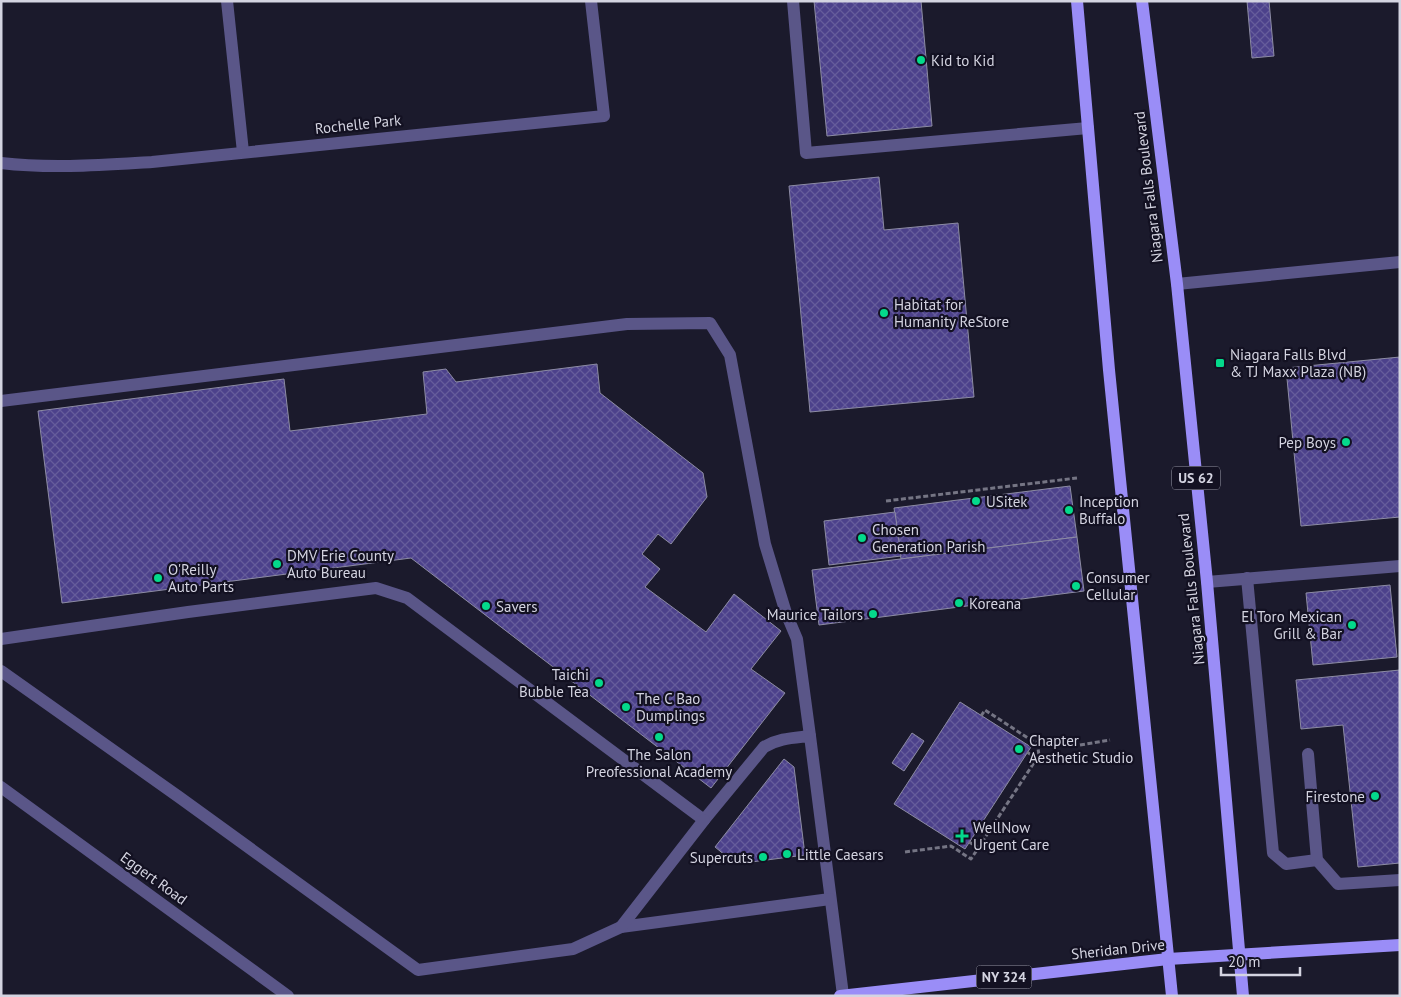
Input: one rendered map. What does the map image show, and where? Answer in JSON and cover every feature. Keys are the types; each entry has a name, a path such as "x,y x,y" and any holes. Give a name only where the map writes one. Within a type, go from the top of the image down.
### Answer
{"main road":[{"path":"1077,1 1109,370 1172,996"},
{"name":"Niagara Falls Boulevard","path":"1142,1 1177,284 1207,582 1241,955 1243,996"},
{"name":"Sheridan Drive","path":"842,996 1168,959 1400,945"}],"street":[{"path":"227,1 243,152"},
{"name":"Rochelle Park","path":"1,163 18,165 152,162 604,116 591,1"},
{"path":"793,1 806,152 1088,128"},
{"path":"1177,284 1400,262"},
{"path":"1,401 627,324 710,323 730,355 765,544 786,614 797,639 842,996"},
{"path":"1207,582 1400,566"},
{"path":"1247,578 1273,853 1286,864 1317,860"},
{"path":"1,639 188,612 376,588 407,598 704,820"},
{"path":"1,671 193,806 418,970 573,949 621,927 830,899"},
{"path":"621,927 704,820 764,747 774,741 810,736"},
{"path":"1308,754 1317,860 1338,884 1400,880"},
{"name":"Eggert Road","path":"1,787 288,996"}],"path":[{"path":"886,501 1077,478"},
{"path":"981,716 985,710 1034,742 1047,740"},
{"path":"1080,745 1110,740"},
{"path":"905,852 951,846 972,859 1037,759 1039,755 1037,742"},
{"path":"1027,752 1037,759"},
{"path":"969,842 978,848"}],"building":[{"path":"814,1 921,1 932,126 827,136"},
{"path":"1247,1 1269,1 1274,56 1252,58"},
{"name":"Habitat for Humanity ReStore","path":"879,177 884,230 958,223 974,397 810,412 789,186"},
{"name":"Pep Boys","path":"1400,357 1400,517 1301,526 1286,368"},
{"path":"597,364 600,393 703,473 707,497 671,544 658,534 642,554 660,569 645,587 706,632 734,594 781,631 751,669 785,693 711,788 411,558 62,603 38,411 284,379 290,431 427,414 423,372 446,369 456,382"},
{"path":"1070,486 1077,537 901,559 894,508"},
{"name":"Chosen Generation Parish","path":"895,512 901,556 829,565 824,521"},
{"path":"1077,537 1084,591 819,625 812,570"},
{"name":"El Toro Mexican Grill & Bar","path":"1390,585 1397,657 1313,665 1306,593"},
{"name":"Firestone","path":"1400,670 1400,863 1358,867 1343,725 1301,729 1296,680"},
{"path":"960,702 1031,747 965,849 894,804"},
{"path":"912,733 924,741 904,771 892,763"},
{"path":"784,759 794,767 805,855 736,864 715,847"}],"place":[{"name":"Kid to Kid","path":"921,60"},
{"name":"Habitat for Humanity ReStore","path":"884,313"},
{"name":"Niagara Falls Blvd & TJ Maxx Plaza (NB)","path":"1220,363"},
{"name":"Pep Boys","path":"1346,442"},
{"name":"USitek","path":"976,501"},
{"name":"Inception Buffalo","path":"1069,510"},
{"name":"Chosen Generation Parish","path":"862,538"},
{"name":"DMV Erie County Auto Bureau","path":"277,564"},
{"name":"O'Reilly Auto Parts","path":"158,578"},
{"name":"Consumer Cellular","path":"1076,586"},
{"name":"Koreana","path":"959,603"},
{"name":"Savers","path":"486,606"},
{"name":"Maurice Tailors","path":"873,614"},
{"name":"El Toro Mexican Grill & Bar","path":"1352,625"},
{"name":"Taichi Bubble Tea","path":"599,683"},
{"name":"The C Bao Dumplings","path":"626,707"},
{"name":"The Salon Preofessional Academy","path":"659,737"},
{"name":"Chapter Aesthetic Studio","path":"1019,749"},
{"name":"Firestone","path":"1375,796"},
{"name":"WellNow Urgent Care","path":"962,836"},
{"name":"Little Caesars","path":"787,854"},
{"name":"Supercuts","path":"763,857"}]}
